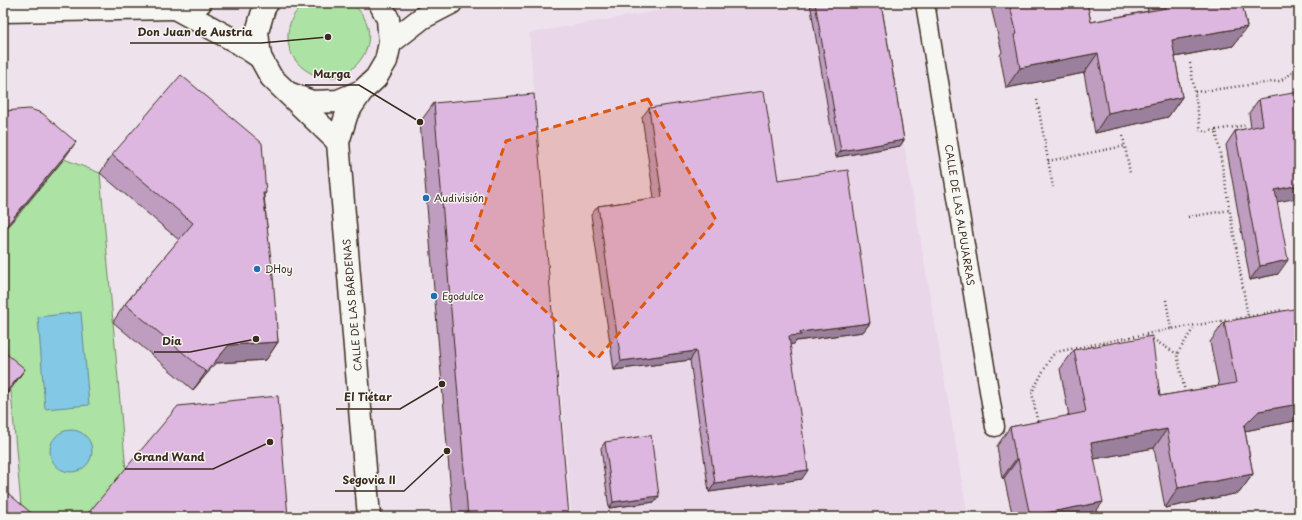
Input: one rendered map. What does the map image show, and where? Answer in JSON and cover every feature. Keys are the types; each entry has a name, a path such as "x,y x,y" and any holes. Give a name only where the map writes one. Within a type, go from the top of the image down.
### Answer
{"street":[{"path":"267,3 264,8 257,32 260,57 271,77 338,142"},
{"path":"288,93 312,102 338,101 362,91 376,78 386,62 390,43 388,19 380,3"},
{"path":"390,43 422,18 451,3"},
{"path":"3,11 190,5 239,43 260,57"},
{"name":"CALLE DE LAS BÁRDENAS","path":"362,91 347,113 338,142 369,517"}],"lane":[{"name":"CALLE DE LAS ALPUJARRAS","path":"925,3 995,427"}],"path":[{"path":"1190,63 1201,132 1248,125"},
{"path":"1195,92 1280,81 1289,75 1293,70"},
{"path":"1037,100 1053,188"},
{"path":"1216,130 1248,317"},
{"path":"1123,136 1130,173"},
{"path":"1048,161 1125,146"},
{"path":"1188,217 1230,210"},
{"path":"1166,300 1171,329"},
{"path":"1039,428 1032,392 1053,354 1060,350 1281,310 1287,313"},
{"path":"1185,392 1177,354 1195,326"},
{"path":"1146,335 1177,354"}],"highlighted area":[{"path":"648,99 716,220 597,359 471,242 506,141"}],"shaded area":[{"path":"705,3 880,3 968,517 572,517 529,33"}],"green space":[{"path":"306,3 351,3 364,17 369,32 367,47 360,61 349,71 335,77 319,76 303,68 294,59 288,43 290,23 298,10"},
{"path":"64,159 100,173 126,471 87,517 22,517 3,301 3,234"}],"water":[{"path":"81,312 89,405 45,409 38,317"},
{"path":"71,430 86,436 92,451 86,466 71,472 56,466 50,451 56,436"}],"building":[{"path":"815,3 881,3 904,140 841,151"},
{"path":"1009,3 1087,3 1091,22 1166,8 1165,3 1242,3 1247,27 1172,40 1182,97 1108,113 1098,53 1020,68 1014,35 1017,34"},
{"path":"181,75 262,143 266,193 263,193 273,276 278,342 229,345 206,372 125,304 193,223 112,155"},
{"path":"764,91 778,180 848,170 870,323 800,332 801,335 789,336 808,470 715,483 696,351 621,361 598,206 662,197 649,108"},
{"path":"1299,92 1299,185 1275,190 1288,260 1260,266 1235,131 1263,125 1259,99"},
{"path":"534,94 569,517 468,517 434,103"},
{"path":"30,109 42,113 76,142 3,230 3,111"},
{"path":"1299,308 1299,404 1259,411 1244,426 1253,474 1178,488 1167,429 1091,443 1103,502 1030,516 1010,427 1086,412 1074,350 1152,336 1160,396 1236,383 1224,322"},
{"path":"3,351 25,369 3,396"},
{"path":"278,396 288,517 85,517 178,406"},
{"path":"651,435 659,496 613,502 605,442"},
{"path":"3,489 36,517 3,517"}],"place":[{"name":"Don Juan de Austria","path":"328,37"},
{"name":"Marga","path":"420,122"},
{"name":"Audivisión","path":"426,198"},
{"name":"DHoy","path":"257,269"},
{"name":"Egodulce","path":"434,296"},
{"name":"Dia","path":"256,339"},
{"name":"El Tiétar","path":"442,384"},
{"name":"Grand Wand","path":"270,442"},
{"name":"Segovia II","path":"447,451"}]}
